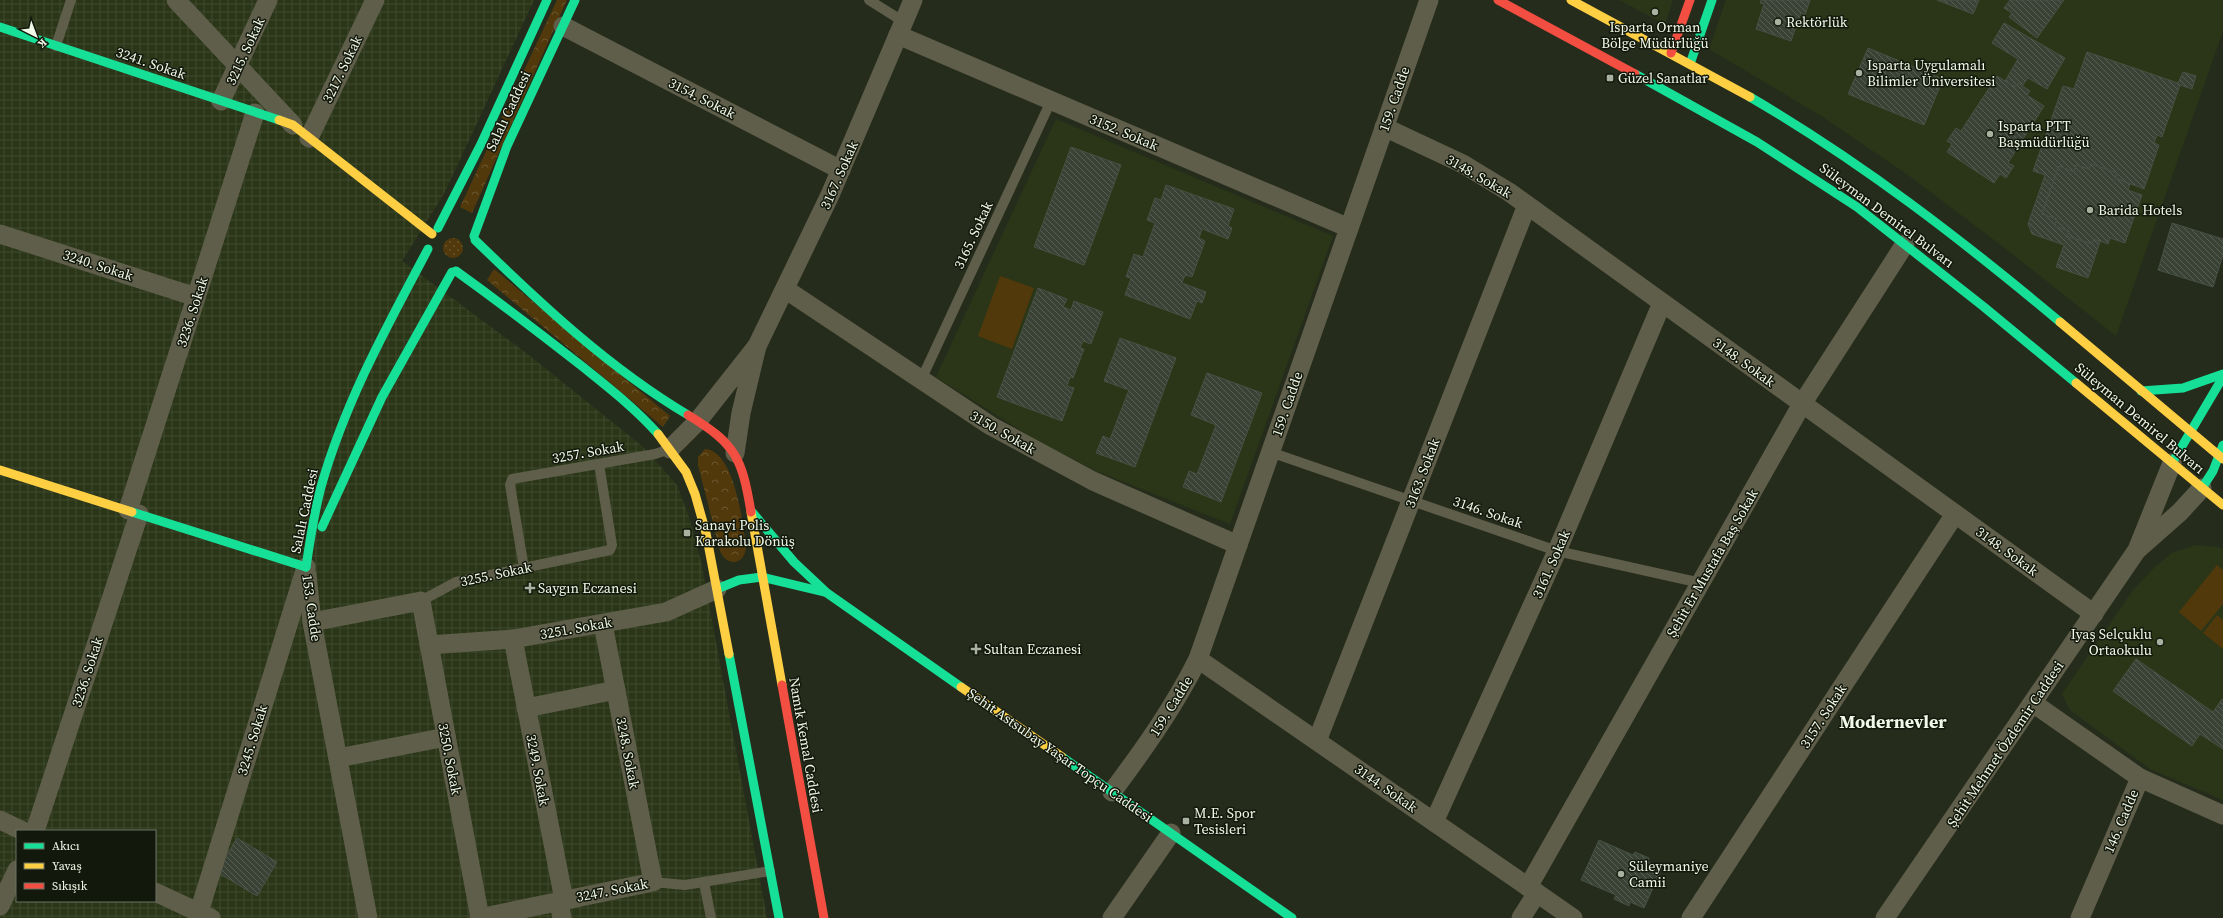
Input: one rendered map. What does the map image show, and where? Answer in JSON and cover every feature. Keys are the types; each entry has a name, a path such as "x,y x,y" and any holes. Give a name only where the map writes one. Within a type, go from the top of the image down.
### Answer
{"street":[{"path":"176,0 293,125 435,231 450,224"},
{"name":"3215. Sokak","path":"221,101 268,0"},
{"name":"3217. Sokak","path":"309,138 375,0"},
{"name":"Salalı Caddesi","path":"306,567 312,525 333,450 369,362 481,144 547,0"},
{"name":"Salalı Caddesi","path":"475,256 477,244 475,238 498,167 575,0"},
{"name":"3167. Sokak","path":"735,453 746,387 757,346 842,170 913,0"},
{"name":"159. Cadde","path":"1112,792 1161,725 1198,659 1429,0"},
{"name":"Süleyman Demirel Bulvarı","path":"1498,0 1638,75 1757,142 1857,207 1905,244 2223,505"},
{"path":"1571,0 1671,53 1795,124 1857,164 1918,209 1997,271 2221,458"},
{"path":"1671,53 1690,0"},
{"path":"1690,64 1712,0"},
{"name":"3154. Sokak","path":"563,26 842,170"},
{"name":"3241. Sokak","path":"0,27 293,125"},
{"name":"3152. Sokak","path":"901,29 1051,101 1349,228"},
{"name":"3236. Sokak","path":"34,830 133,512 196,297 255,113"},
{"name":"3148. Sokak","path":"1384,127 1462,164 1527,205 2094,614"},
{"name":"3163. Sokak","path":"1317,741 1527,205"},
{"name":"Şehit Astsubay Yaşar Topçu Caddesi","path":"465,227 545,307 661,400 722,439 735,453 751,511 762,577"},
{"name":"3240. Sokak","path":"0,234 196,297"},
{"name":"Şehit Er Mustafa Baş Sokak","path":"1521,918 1532,890 1701,583 1802,404 1905,244"},
{"path":"428,249 437,266 454,271 536,328 651,426 670,449 693,488 706,533 779,918"},
{"path":"454,271 469,266"},
{"name":"Salalı Caddesi","path":"306,567 332,504 391,379 411,341 454,271"},
{"name":"3150. Sokak","path":"785,289 971,413 1066,468 1238,545"},
{"name":"3161. Sokak","path":"1434,822 1557,551 1662,302"},
{"name":"3167. Sokak","path":"670,449 697,422 757,346"},
{"path":"2141,391 2175,390 2192,386 2223,375"},
{"path":"2172,463 2223,375"},
{"path":"2202,488 2221,458 2223,445"},
{"name":"Şehit Mehmet Özdemir Caddesi","path":"1886,918 2137,550 2172,463"},
{"name":"153. Cadde","path":"0,470 306,567 312,622 368,918"},
{"name":"Şehit Mehmet Özdemir Caddesi","path":"2137,550 2180,512 2202,488"},
{"name":"Şehit Astsubay Yaşar Topçu Caddesi","path":"751,511 794,562 827,593 1292,918"},
{"name":"3157. Sokak","path":"1691,918 1955,514"},
{"name":"3245. Sokak","path":"205,915 306,567"},
{"name":"Şehit Astsubay Yaşar Topçu Caddesi","path":"717,588 739,580 762,577 827,593"},
{"name":"Namık Kemal Caddesi","path":"762,577 824,918"},
{"name":"3251. Sokak","path":"429,645 513,639 666,612 717,588"},
{"name":"3255. Sokak","path":"312,622 420,601"},
{"name":"3250. Sokak","path":"420,601 479,918"},
{"name":"3248. Sokak","path":"603,624 653,882"},
{"name":"3249. Sokak","path":"513,639 561,907"},
{"name":"3144. Sokak","path":"1198,659 1573,918"},
{"path":"526,708 616,690"},
{"name":"146. Cadde","path":"2033,703 2140,778 2080,918"},
{"path":"338,758 446,737"},
{"path":"2140,778 2223,815"},
{"path":"0,820 21,830"},
{"path":"1112,918 1171,833"},
{"path":"0,906 16,872"},
{"name":"3247. Sokak","path":"479,918 561,907 653,882"},
{"path":"156,892 205,915"}],"lane":[{"path":"56,46 71,0"},
{"path":"869,0 901,29"},
{"name":"3165. Sokak","path":"921,380 1051,101"},
{"name":"3257. Sokak","path":"524,568 511,481 655,454 670,449"},
{"name":"3146. Sokak","path":"1270,452 1557,551 1701,583"},
{"name":"3255. Sokak","path":"420,601 456,582 612,549 599,464"},
{"name":"3247. Sokak","path":"653,882 678,886 770,871"},
{"path":"704,882 711,918"}],"shaded area":[{"path":"0,0 534,0 445,192 402,261 525,352 642,446 677,485 688,514 701,561 767,918 0,918"},
{"name":"Isparta Orman Bölge Müdürlüğü","path":"1619,0 1673,0 1665,24"},
{"path":"1726,0 2223,0 2223,31 2116,336 2006,249 1908,175 1823,117 1709,49"},
{"path":"1056,119 1333,236 1230,524 1096,471 1036,440 936,377"},
{"name":"Iyaş Selçuklu Ortaokulu","path":"2196,545 2223,549 2223,800 2150,769 2070,710 2062,694 2133,590 2154,568 2172,553"}],"green space":[{"path":"557,0 567,0 472,213 460,207"},
{"path":"453,238 460,241 463,248 460,255 453,258 446,255 443,248 446,241"},
{"path":"494,269 670,416 663,427 487,280"},
{"path":"1000,276 1034,288 1012,349 978,336"},
{"path":"705,449 715,453 724,462 736,490 743,523 746,548 745,554 739,561 731,562 727,560 720,551 698,465 698,457"},
{"path":"2217,565 2223,570 2223,604 2201,631 2179,612"},
{"path":"2217,615 2223,620 2223,649 2203,633"}],"building":[{"name":"Rektörlük","path":"1761,0 1810,0 1805,15 1801,13 1791,41 1756,29 1764,4 1760,3"},
{"path":"1937,0 1979,0 1973,14"},
{"path":"2010,0 2064,0 2037,38 2009,17 2012,13 2004,8"},
{"path":"2004,23 2065,58 2047,89 2028,78 2022,86 2018,83 2015,87 2005,81 2018,59 1992,43"},
{"path":"1868,48 1943,79 1924,125 1848,94"},
{"path":"2087,52 2178,83 2183,72 2196,76 2192,89 2180,85 2162,137 2157,135 2154,143 2159,145 2144,189 2115,178 2117,173 2091,164 2089,169 2076,165 2074,172 2059,166 2042,214 2057,219 2055,226 2069,231 2067,236 2092,244 2094,239 2100,242 2088,278 2056,267 2064,245 2032,234 2028,224 2045,175 2033,171 2063,86 2074,89"},
{"path":"1997,76 2015,87 2018,83 2030,91 2027,95 2044,106 2008,163 2014,166 2006,178 2000,174 1994,183 1947,152 1952,144 1947,141 1956,128 1961,131"},
{"path":"1071,147 1121,165 1084,265 1034,247"},
{"path":"2091,164 2117,173 2115,178 2130,184 2128,190 2142,195 2125,243 2110,238 2108,244 2094,239 2092,244 2067,236 2069,231 2055,226 2057,219 2042,214 2059,166 2074,172 2076,165 2089,169"},
{"path":"1166,185 1234,209 1228,226 1232,228 1228,239 1202,229 1199,238 1205,241 1192,277 1185,275 1182,283 1206,292 1202,303 1197,301 1190,319 1125,295 1131,278 1126,277 1134,254 1143,257 1155,223 1147,220 1155,198 1161,200"},
{"path":"2172,223 2223,239 2223,255 2213,287 2158,270"},
{"path":"1038,288 1067,299 1063,307 1071,310 1074,301 1103,312 1091,344 1083,341 1080,348 1084,349 1073,378 1070,377 1067,386 1074,388 1062,421 997,397"},
{"path":"1120,338 1176,358 1135,467 1096,453 1103,436 1110,439 1129,390 1104,381"},
{"path":"1207,373 1262,393 1221,502 1183,487 1189,471 1197,474 1216,425 1191,415"},
{"path":"2136,659 2213,712 2222,699 2223,700 2223,749 2200,734 2192,746 2113,691"},
{"path":"237,838 277,862 257,896 217,872"},
{"name":"Süleymaniye Camii","path":"1599,840 1633,855 1635,852 1649,858 1648,862 1662,868 1644,908 1630,902 1629,906 1614,899 1616,895 1581,880"}],"traffic: fast":[{"path":"438,228 481,144 547,0"},
{"path":"474,236 507,146 575,0"},
{"path":"1690,64 1712,0"},
{"path":"0,27 279,120"},
{"path":"1635,74 1757,142 1857,207 1984,307 2076,383"},
{"path":"1750,97 1831,148 1910,203 1948,231 2060,322"},
{"path":"475,240 525,288 603,356 659,397 688,415"},
{"path":"306,567 312,527 321,487 342,425 382,336 428,249"},
{"path":"456,271 520,318 593,375 631,407 658,434"},
{"path":"322,527 382,397 452,272"},
{"path":"2141,391 2183,388 2223,374"},
{"path":"2172,463 2223,377"},
{"path":"2202,488 2213,471 2223,445"},
{"path":"132,512 306,567"},
{"path":"752,512 794,562 827,593 961,687"},
{"path":"717,589 739,580 762,577 824,592"},
{"path":"729,654 779,918"},
{"path":"1062,757 1292,918"}],"traffic: slow":[{"path":"1571,0 1750,97"},
{"path":"279,120 293,125 432,234"},
{"path":"2060,322 2223,459"},
{"path":"2076,383 2223,505"},
{"path":"658,434 686,472 695,494 706,533 729,654"},
{"path":"0,470 132,512"},
{"path":"751,512 782,685"},
{"path":"961,687 1062,757"}],"traffic: jam":[{"path":"1498,0 1635,74"},
{"path":"1671,53 1690,0"},
{"path":"688,415 717,435 727,444 734,454 740,465 744,478 751,512"},
{"path":"782,685 824,918"}],"place":[{"name":"Isparta Orman Bölge Müdürlüğü","path":"1655,12"},
{"name":"Rektörlük","path":"1778,22"},
{"name":"Isparta Uygulamalı Bilimler Üniversitesi","path":"1859,73"},
{"name":"Güzel Sanatlar","path":"1610,78"},
{"name":"Isparta PTT Başmüdürlüğü","path":"1990,134"},
{"name":"Barida Hotels","path":"2090,210"},
{"name":"Sanayi Polis Karakolu Dönüş","path":"687,533"},
{"name":"Saygın Eczanesi","path":"530,588"},
{"name":"Iyaş Selçuklu Ortaokulu","path":"2160,642"},
{"name":"Sultan Eczanesi","path":"976,649"},
{"name":"M.E. Spor Tesisleri","path":"1186,821"},
{"name":"Süleymaniye Camii","path":"1621,874"}],"district":[{"name":"Modernevler","path":"1893,721"}]}
